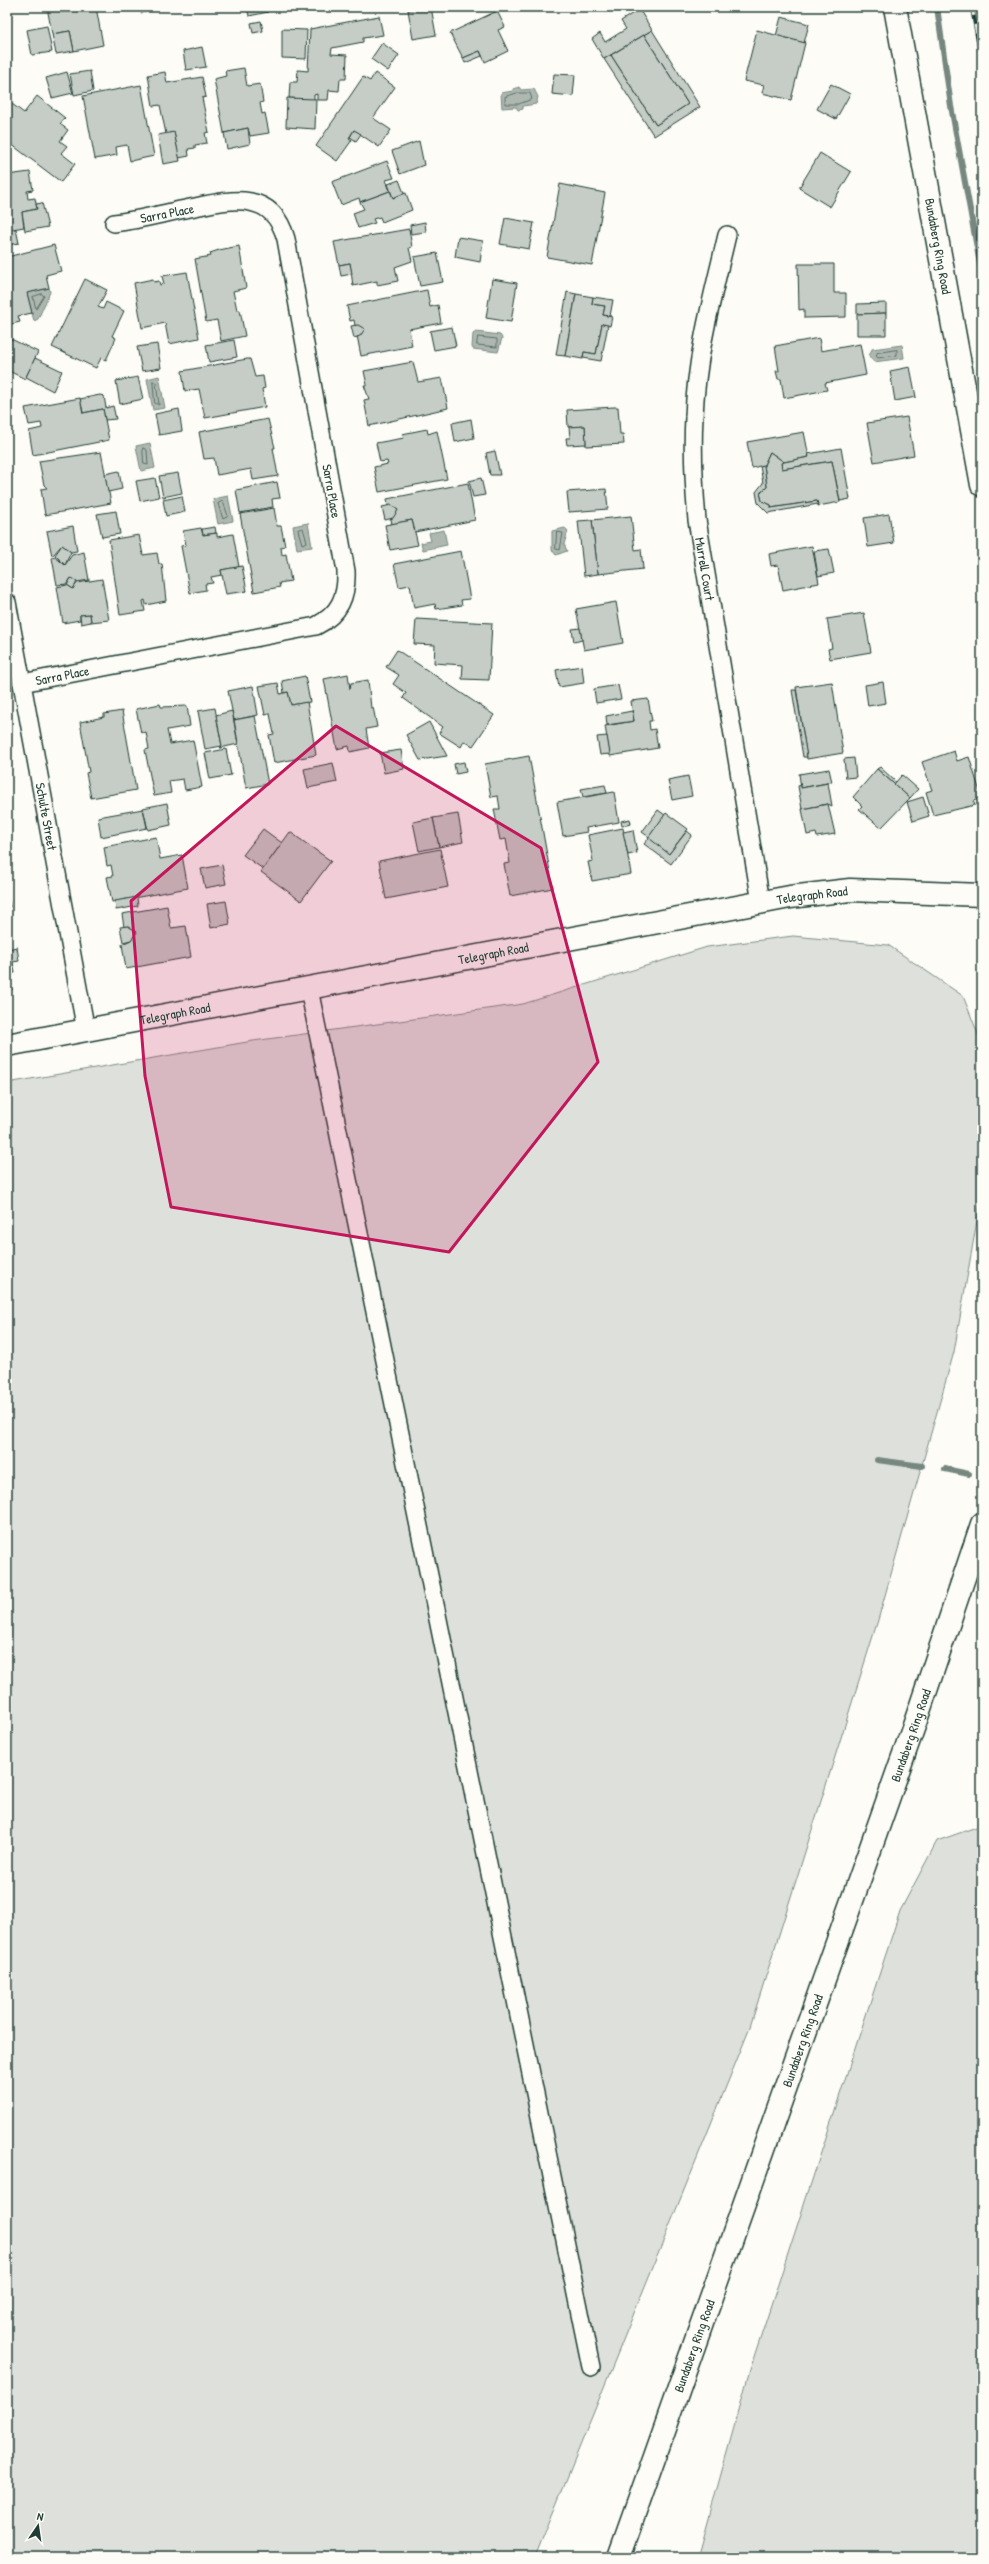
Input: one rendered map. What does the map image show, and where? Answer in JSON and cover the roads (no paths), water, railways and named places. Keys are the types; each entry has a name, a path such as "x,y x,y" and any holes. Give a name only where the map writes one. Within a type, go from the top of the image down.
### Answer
{"main road":[{"name":"Bundaberg Ring Road","path":"895,7 982,486"},
{"name":"Telegraph Road","path":"7,1046 761,902 850,890 982,895"},
{"name":"Bundaberg Ring Road","path":"620,2557 915,1724 982,1524"}],"street":[{"name":"Sarra Place","path":"22,683 307,628 326,621 344,611 347,581 340,539 286,239 271,203 247,200 229,200 114,223"},
{"name":"Murrell Court","path":"727,235 709,310 700,370 694,416 693,465 697,520 761,902"},
{"name":"Schulte Street","path":"7,602 86,1031"},
{"path":"309,989 591,2367"}],"water":[{"path":"519,87 521,90 534,89 538,97 536,104 523,106 523,109 518,110 516,107 502,108 501,93 513,91 513,89"},
{"path":"49,288 50,292 38,319 34,321 27,293"},
{"path":"476,332 500,335 502,338 498,352 473,349 473,334"},
{"path":"902,345 904,358 874,362 869,356 872,349"},
{"path":"159,376 165,408 153,410 147,379"},
{"path":"150,443 155,468 141,471 136,446"},
{"path":"228,496 233,521 218,524 213,499"},
{"path":"308,523 312,547 297,549 293,526"},
{"path":"565,528 568,531 564,544 567,551 556,555 552,550 552,531"},
{"path":"444,530 447,545 423,550 421,543 431,541 429,533"}],"waterway":[{"path":"937,7 951,106 982,275"},
{"path":"877,1460 922,1466"},
{"path":"945,1469 969,1474"}],"railway":[{"path":"972,7 982,62"}]}
